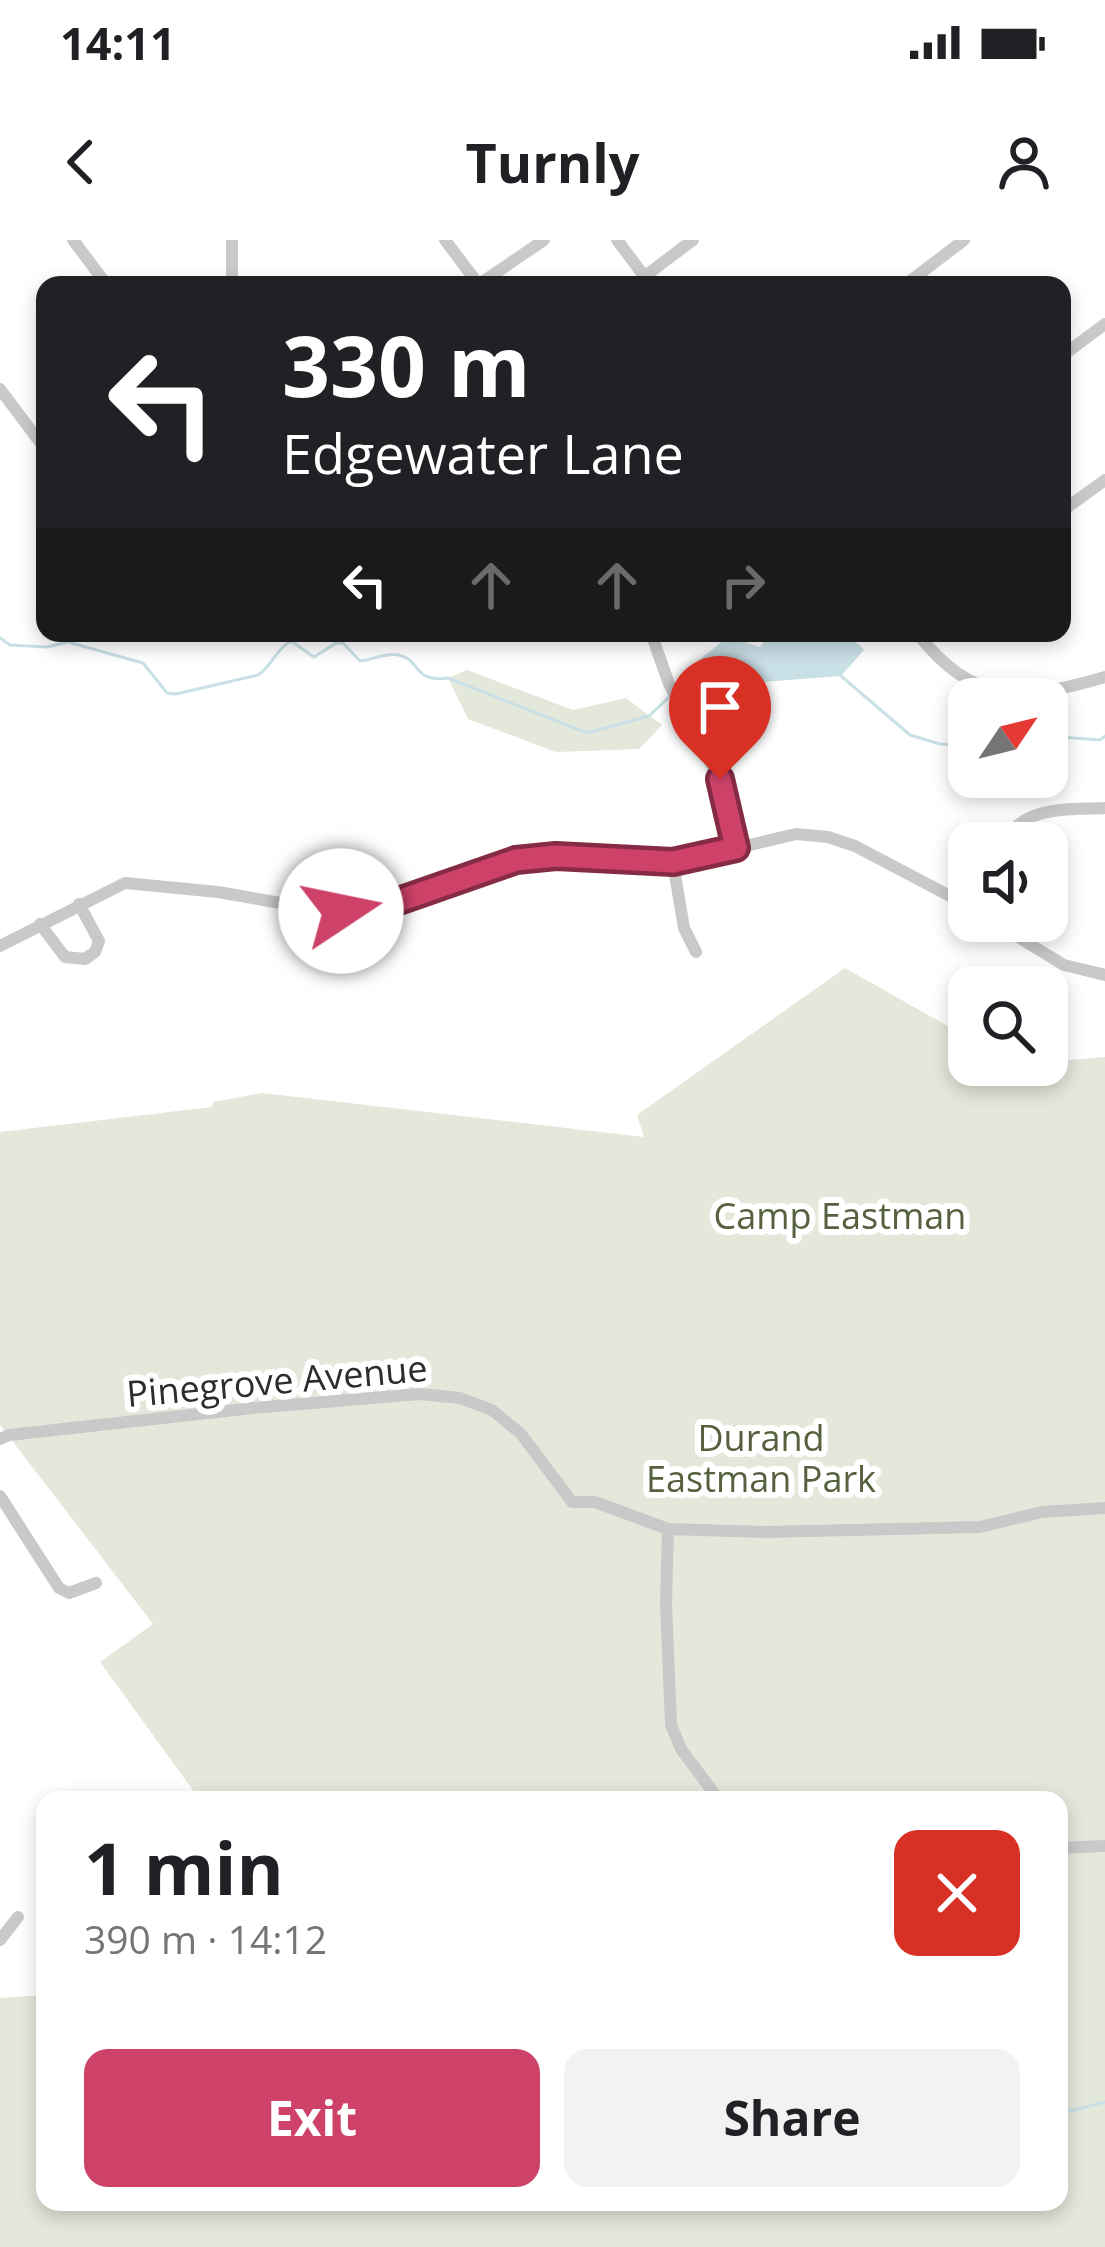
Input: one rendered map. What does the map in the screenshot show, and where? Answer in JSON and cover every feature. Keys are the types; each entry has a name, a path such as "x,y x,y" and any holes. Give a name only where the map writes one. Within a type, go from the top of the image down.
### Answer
{"street":[{"path":"73,240 100,276"},
{"path":"232,240 232,276"},
{"path":"445,240 471,276"},
{"path":"491,276 544,240"},
{"path":"617,240 644,276"},
{"path":"653,276 693,240"},
{"path":"916,276 964,240"},
{"path":"1071,349 1105,324"},
{"path":"0,389 36,437"},
{"path":"1071,505 1105,480"},
{"path":"654,642 669,684 715,766 736,848"},
{"path":"925,642 955,674 998,692 1032,694 1105,677"},
{"path":"1020,822 1030,815 1105,808"},
{"path":"0,946 112,886 135,882 355,911 390,904 516,860 556,856 673,862 796,834 828,837 948,893"},
{"path":"673,862 684,928 696,952"},
{"path":"40,924 65,957 79,961 91,956 98,947 98,935 79,904"},
{"path":"1026,942 1064,965 1105,975"},
{"name":"Pinegrove Avenue","path":"0,1439 253,1408 420,1394 460,1398 492,1410 521,1434 572,1502 595,1502 668,1529 767,1532 980,1527 1042,1512 1105,1508"},
{"path":"0,1496 58,1588 70,1593 96,1583"},
{"path":"668,1529 671,1725 681,1749 712,1791"},
{"path":"1068,1848 1105,1846"},
{"path":"0,1940 18,1917"}],"green space":[{"path":"467,670 573,710 626,698 662,725 639,749 556,752 468,719 448,678"},
{"name":"Durand Eastman Park","path":"845,968 948,1026 948,1086 1068,1086 1068,1060 1105,1057 1105,2247 0,2247 0,1998 36,1996 36,2211 1068,2211 1068,1791 193,1791 100,1662 153,1624 0,1425 0,1132 212,1107 213,1102 262,1093 644,1137 637,1115"}],"water":[{"path":"722,642 760,647 764,642 854,642 864,650 841,676 696,687 689,679 689,668"}],"waterway":[{"path":"0,638 10,645 47,647 68,642"},
{"path":"68,642 143,663 167,693 176,694 258,675 290,642"},
{"path":"292,642 314,657 336,643 343,643 360,661 399,655 423,675 448,678 587,733 649,716 668,698"},
{"path":"841,676 910,735 948,744"},
{"path":"679,688 689,679"},
{"path":"1068,738 1100,740 1105,736"},
{"path":"1068,2112 1105,2102"}],"route":[{"path":"341,911 390,904 516,860 556,856 673,862 736,848 720,779"}],"park label":[{"name":"Camp Eastman","path":"840,1216"}]}
